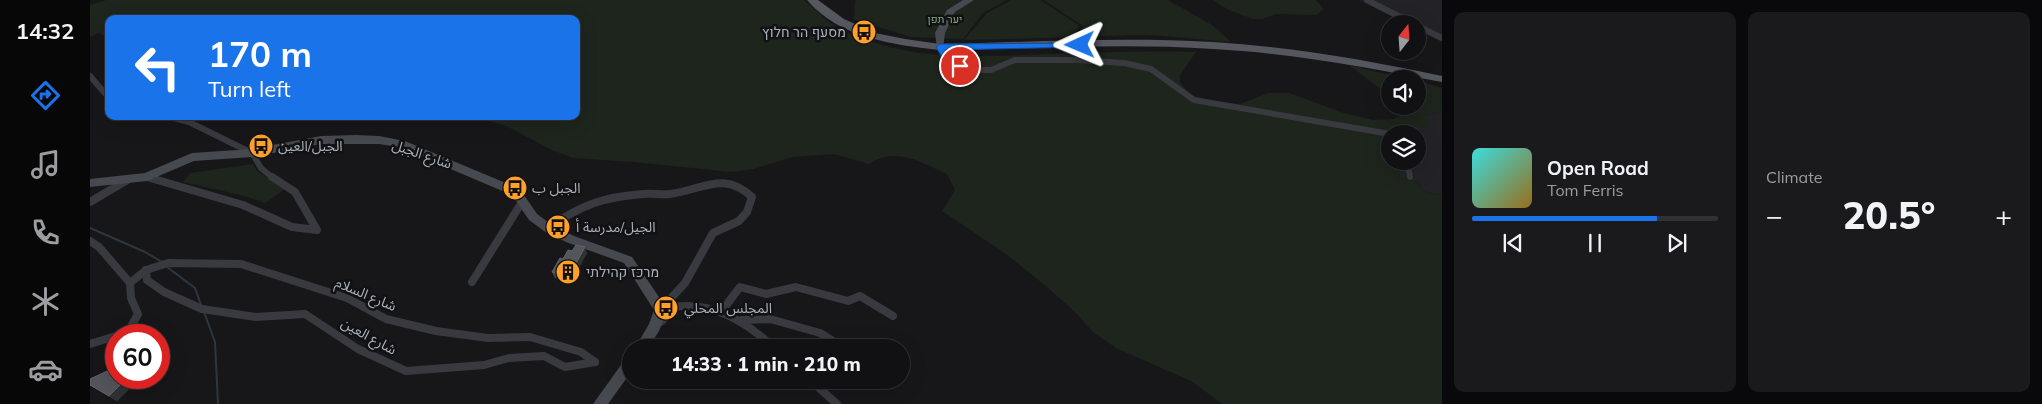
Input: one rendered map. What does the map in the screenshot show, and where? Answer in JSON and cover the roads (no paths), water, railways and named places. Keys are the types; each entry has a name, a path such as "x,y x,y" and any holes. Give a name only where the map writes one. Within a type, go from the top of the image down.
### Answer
{"main road":[{"path":"812,0 844,25 871,36 905,44 940,47 1180,44 1277,51 1366,64 1442,79"}],"street":[{"path":"970,0 951,10 940,33 940,47 951,63 970,70 991,70 1015,60 1078,60 1124,63 1151,69 1194,100 1381,132"},
{"path":"1367,0 1396,15"},
{"path":"1426,30 1442,38"},
{"path":"90,76 105,93"},
{"path":"147,177 243,205 292,227 317,230 295,192 279,183 261,168 252,153 181,120"},
{"name":"شارع الجبل","path":"90,183 147,177 192,157 252,153 321,140 379,140 401,144 516,192 533,217 548,228 570,239 628,260 661,309"},
{"path":"1409,170 1410,177"},
{"path":"90,202 129,180"},
{"path":"548,228 575,209 606,198 646,194 673,194 710,184 732,183 744,187 752,197 749,211 736,225 713,233 686,283 661,309 654,327 646,339"},
{"path":"472,282 522,202"},
{"path":"90,241 99,247 130,283 131,298 138,314 132,324"},
{"name":"شارع السلام","path":"130,283 146,270 168,263 241,264 347,298 386,319 436,331 479,336 530,337 580,352 595,362"},
{"name":"شارع العين","path":"146,270 147,280 164,292 202,309 256,317 305,314 358,349 406,371 484,365 509,358 544,356 565,367 595,362"},
{"path":"721,312 740,287 766,294 796,287 848,302 860,296 894,316"},
{"path":"654,327 663,320 673,307 682,305 721,312 741,320 750,325 765,339"},
{"path":"741,320 770,319 820,333 830,339"},
{"path":"90,344 105,339"},
{"path":"600,404 622,374"},
{"path":"820,389 837,404"}],"waterway":[{"path":"90,228 145,252 162,262"},
{"path":"167,267 195,288 201,305"},
{"path":"204,312 215,342 218,404"}],"place":[{"name":"מסעף הר חלוץ","path":"864,32"},
{"name":"الجبل/العين","path":"261,146"},
{"name":"الجبل ب","path":"515,188"},
{"name":"الجيل/مدرسة أ","path":"558,227"},
{"name":"מרכז קהילתי","path":"568,272"},
{"name":"المجلس المحلي","path":"666,308"}],"park label":[{"name":"יער תפן","path":"945,19"}]}
